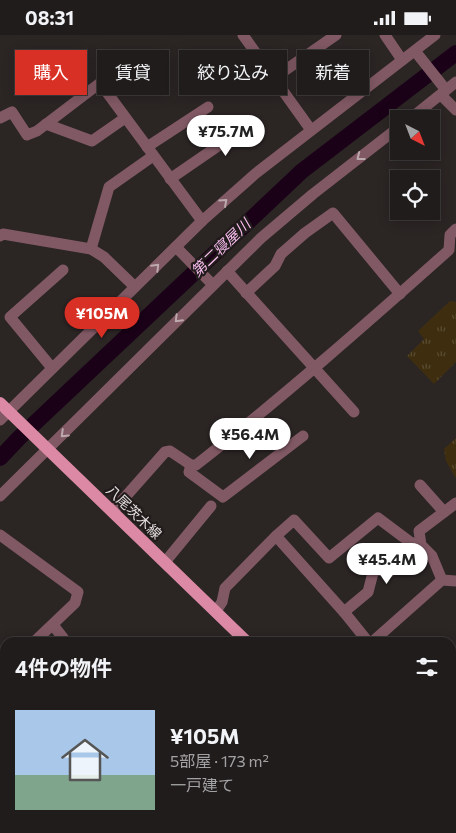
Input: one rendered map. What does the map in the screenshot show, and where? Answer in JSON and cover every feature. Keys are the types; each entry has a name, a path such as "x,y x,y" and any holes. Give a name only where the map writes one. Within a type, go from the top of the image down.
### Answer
{"main road":[{"name":"八尾茨木線","path":"5,412 46,448 242,637"}],"street":[{"path":"243,35 254,50"},
{"path":"287,69 336,35"},
{"path":"385,35 402,61"},
{"path":"5,412 202,221 255,174 435,35"},
{"path":"414,51 456,110"},
{"path":"421,110 456,82"},
{"path":"0,118 12,112 26,135 37,131 100,83 202,221"},
{"path":"286,95 311,131"},
{"path":"91,249 109,187 208,107"},
{"path":"170,179 218,146 197,115"},
{"path":"46,124 92,141 125,118"},
{"path":"0,496 46,448 261,238 313,194 390,134"},
{"path":"246,293 275,266 281,254 305,233 333,213 400,294"},
{"path":"112,513 165,452 170,451 191,465 196,465 315,369 449,250 450,235 456,229"},
{"path":"0,236 3,234 91,249 104,257 135,287"},
{"path":"176,247 213,285"},
{"path":"52,367 5,320 62,270"},
{"path":"227,271 354,412"},
{"path":"191,465 189,472 223,497 303,436"},
{"path":"420,485 444,512"},
{"path":"421,545 419,531 456,503"},
{"path":"165,562 211,506"},
{"path":"216,611 222,602 225,588 294,520 329,557 378,518 410,542 421,545 432,556 442,580"},
{"path":"0,535 78,591 75,603 40,637"},
{"path":"276,536 365,637"},
{"path":"344,612 368,592 374,569 390,572 421,545"},
{"path":"377,637 442,580 456,581"},
{"path":"53,625 63,637"}],"green space":[{"path":"450,301 456,302 456,362 434,384 407,356 424,339 418,331"},
{"path":"456,438 455,477 446,461 444,449"}],"waterway":[{"name":"第二寝屋川","path":"0,458 302,171 456,53"}]}
